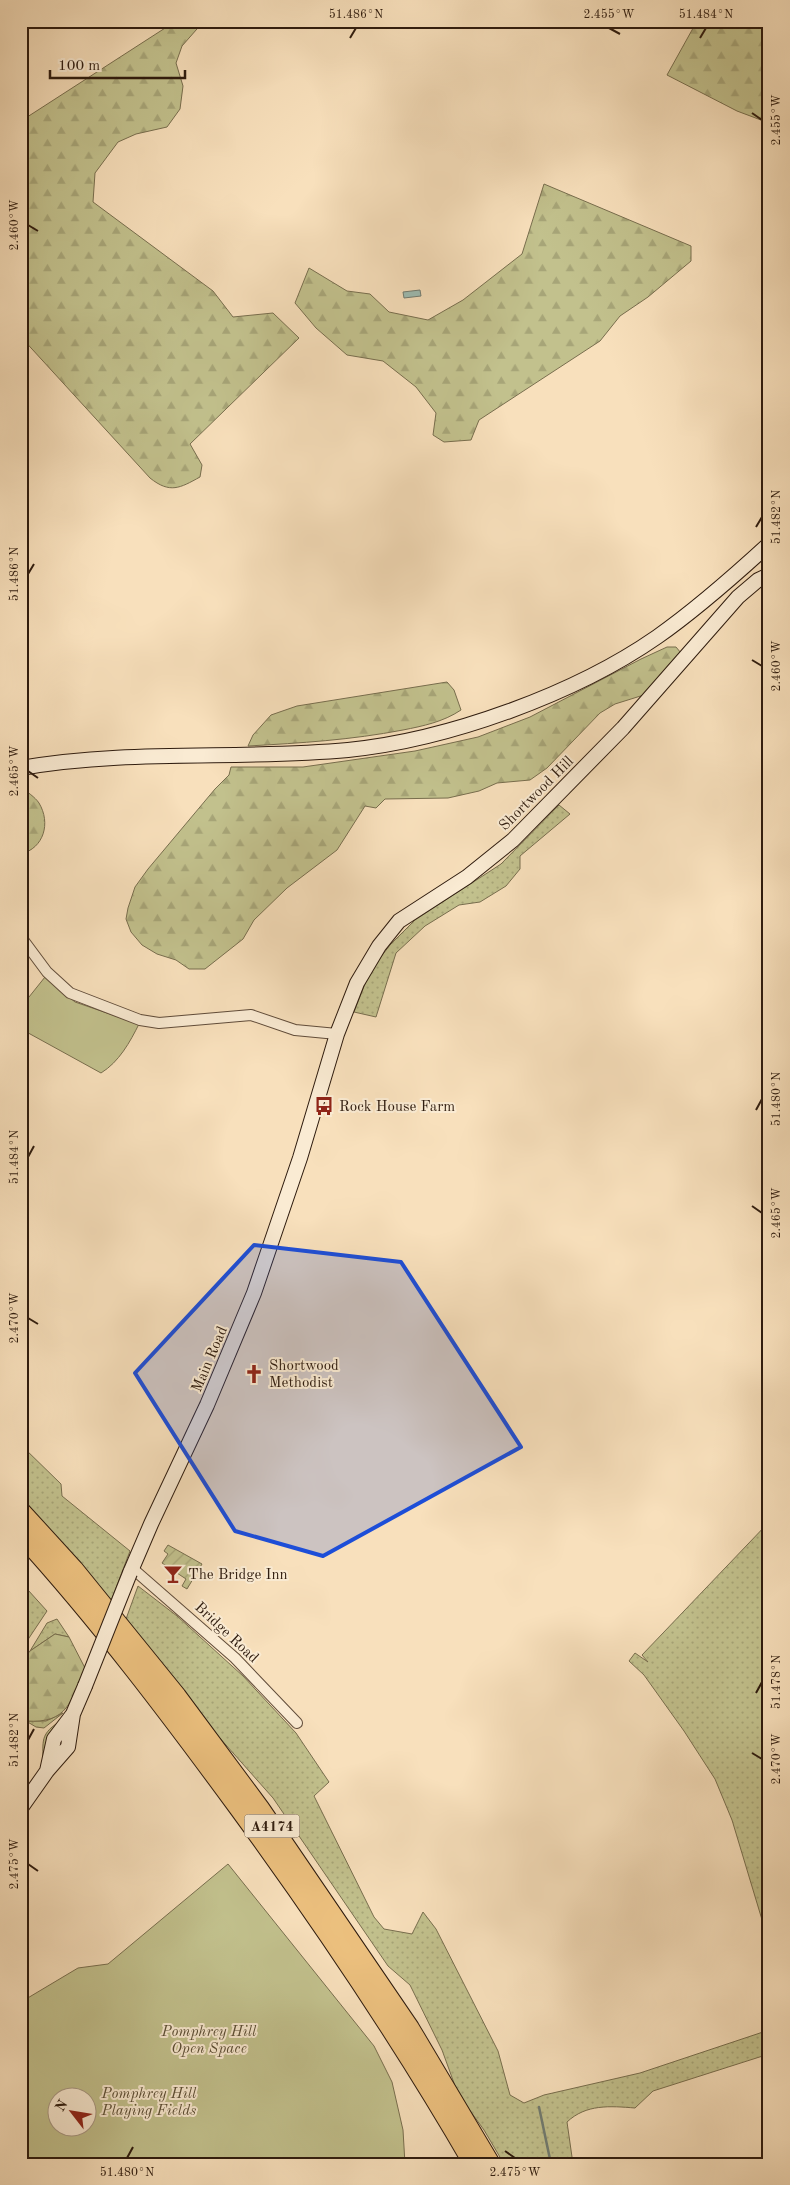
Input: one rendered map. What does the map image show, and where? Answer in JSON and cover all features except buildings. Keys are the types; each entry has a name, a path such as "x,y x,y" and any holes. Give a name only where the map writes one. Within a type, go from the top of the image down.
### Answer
{"highway":[{"name":"A4174","path":"21,1511 74,1570 164,1681 260,1808 410,2028 491,2164"},
{"name":"A4174","path":"21,1535 62,1581 166,1709 311,1908 399,2041 472,2164"}],"main road":[{"path":"21,768 104,759 348,750 396,742 465,725 528,704 582,680 623,658 656,637 719,590 769,544"},
{"name":"Shortwood Hill","path":"337,1034 357,983 379,946 399,921 467,877 513,840 623,728 738,597 758,580 769,575"},
{"name":"Main Road","path":"21,1808 47,1771 54,1739 73,1714 151,1524 207,1405 254,1293 300,1158 337,1034"}],"street":[{"path":"21,937 47,972 70,994 140,1020 169,1022 251,1015 295,1030 337,1034"},
{"name":"Bridge Road","path":"131,1571 235,1658 297,1723"}],"highlighted area":[{"path":"254,1245 401,1262 521,1447 323,1556 235,1531 135,1373"}],"green space":[{"path":"176,21 204,21 182,46 176,63 183,86 180,109 167,127 136,134 118,142 95,173 93,202 213,291 233,317 273,313 299,338 190,444 202,465 200,477 187,484 169,488 150,478 21,337 21,121"},
{"path":"697,21 769,21 769,123 737,111 667,75"},
{"path":"544,184 691,246 691,261 648,297 620,316 600,341 479,420 471,440 444,442 433,435 436,413 416,387 383,361 347,355 316,328 295,303 309,268 347,291 370,294 389,312 428,320 463,300 522,254"},
{"path":"667,647 676,647 681,653 647,694 615,704 600,713 547,768 530,780 497,783 479,791 448,798 385,799 376,808 365,806 337,850 287,888 254,920 243,939 205,969 189,969 176,960 157,954 142,945 131,932 126,919 135,887 215,789 229,775 231,767 303,767 415,751 478,737 530,717"},
{"path":"447,682 454,690 461,710 433,723 403,730 345,739 248,746 253,735 271,715 297,706"},
{"path":"21,787 39,803 43,811 45,826 40,840 35,846 21,854"},
{"path":"559,805 570,814 520,856 520,869 506,886 480,902 459,905 425,926 396,953 376,1017 354,1012 370,971 390,945 415,920 501,864"},
{"path":"45,977 75,1002 139,1024 119,1057 101,1073 21,1029 21,1007"},
{"path":"21,1445 61,1484 62,1496 130,1551 111,1601 21,1498"},
{"path":"769,1522 769,1943 732,1820 715,1779 644,1675 629,1661 635,1653 648,1662 642,1655"},
{"path":"168,1545 202,1564 187,1589 182,1586 186,1579 162,1563 168,1554 164,1551"},
{"path":"21,1578 28,1590 47,1611 21,1650"},
{"path":"138,1586 177,1616 243,1676 296,1733 329,1782 314,1796 374,1917 384,1929 412,1934 423,1912 436,1929 498,2051 510,2095 524,2103 544,2095 640,2073 769,2030 769,2054 653,2091 635,2108 590,2109 574,2116 567,2122 573,2164 504,2164 484,2130 458,2094 442,2050 410,1985 388,1966 273,1798 210,1727 126,1619"},
{"path":"57,1619 69,1637 55,1634 30,1651 47,1623"},
{"path":"55,1634 69,1637 85,1668 76,1691 66,1708 51,1719 26,1721 21,1717 21,1662 30,1651"},
{"path":"63,1713 44,1728 36,1727 26,1721 46,1721"},
{"path":"59,1722 42,1766 43,1741 47,1732"},
{"name":"Pomphrey Hill Open Space","path":"228,1864 374,2046 392,2082 403,2130 405,2164 21,2164 21,2002 78,1968 108,1964"}],"water":[{"path":"420,290 421,296 404,298 403,292"}],"waterway":[{"path":"539,2107 551,2164"}],"place":[{"name":"Rock House Farm","path":"324,1106"},
{"name":"Shortwood Methodist","path":"254,1374"},
{"name":"The Bridge Inn","path":"173,1574"}],"park label":[{"name":"Pomphrey Hill Playing Fields","path":"149,2102"}]}
